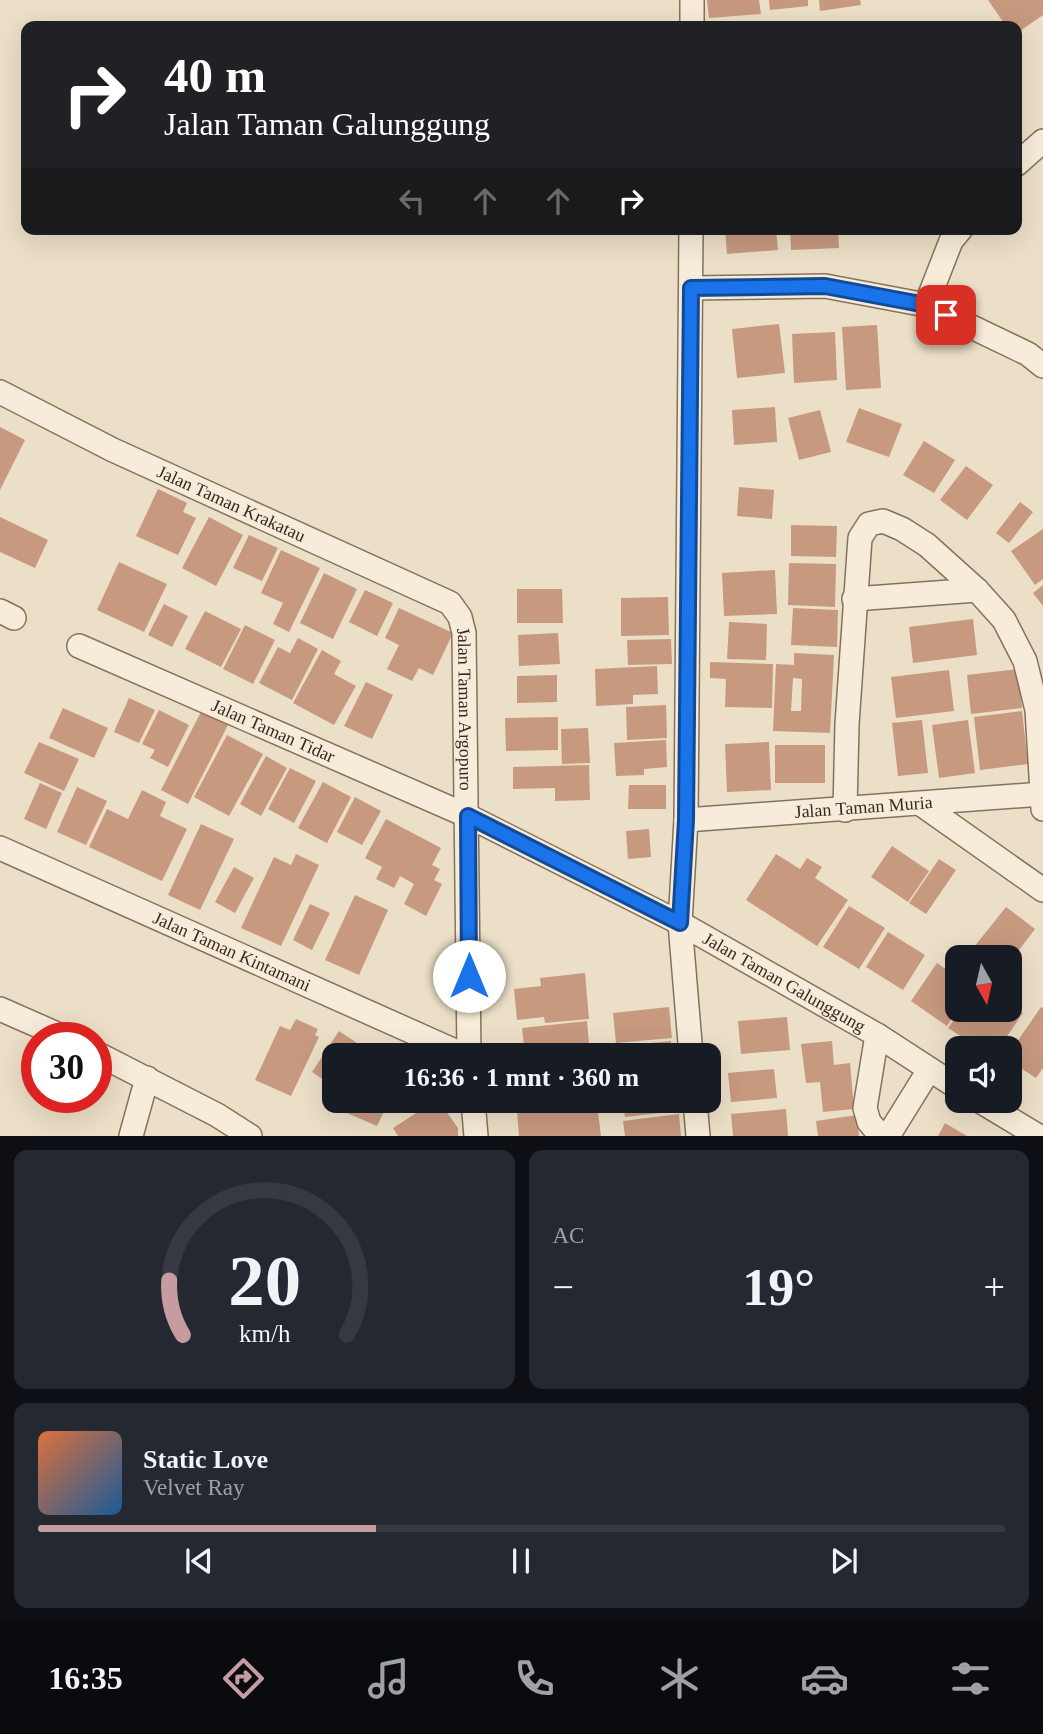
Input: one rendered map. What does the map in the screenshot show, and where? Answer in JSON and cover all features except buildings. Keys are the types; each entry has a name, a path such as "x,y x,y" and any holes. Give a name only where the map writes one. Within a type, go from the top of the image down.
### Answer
{"street":[{"path":"692,0 692,21"},
{"path":"1022,160 1043,141"},
{"path":"690,1043 680,923 686,820 691,235"},
{"path":"926,305 951,242 956,235"},
{"path":"691,288 825,286 926,305 1028,354 1043,366"},
{"name":"Jalan Taman Krakatau","path":"0,392 113,450 450,603 460,617"},
{"path":"845,810 847,724 860,537 869,524 883,521 927,545 977,590 1004,620 1025,661 1037,710 1042,799"},
{"path":"855,599 977,590"},
{"name":"Jalan Taman Argopuro","path":"460,617 464,633 468,816 467,1043"},
{"name":"Jalan Taman Tidar","path":"79,646 468,816"},
{"name":"Jalan Taman Muria","path":"686,820 921,804 1042,799"},
{"path":"921,804 1043,890"},
{"name":"Jalan Taman Galunggung","path":"468,816 680,923 877,1035 945,1080"},
{"name":"Jalan Taman Kintamani","path":"0,848 440,1043"},
{"path":"0,1009 30,1022"},
{"name":"Jalan Taman Galunggung","path":"877,1035 865,1108 869,1122 881,1136"},
{"path":"112,1061 217,1115 250,1136"},
{"path":"888,1136 929,1070"},
{"path":"131,1136 147,1078"},
{"path":"474,1113 475,1136"},
{"path":"696,1113 698,1136"},
{"path":"1000,1113 1038,1136"}],"route":[{"path":"469,976 468,816 680,923 686,820 691,288 825,286 926,305 946,315"}]}
